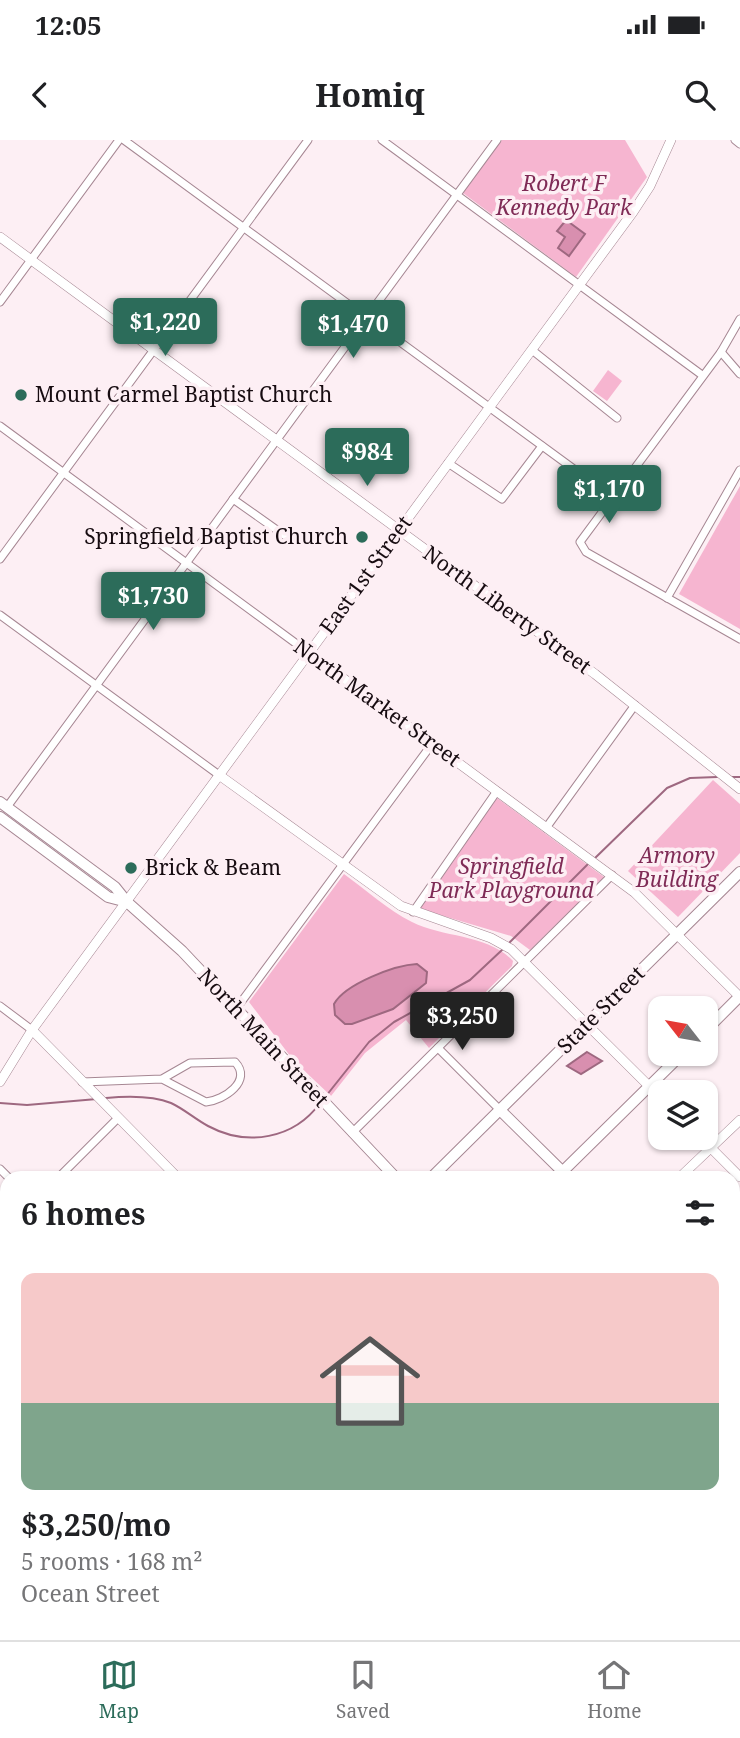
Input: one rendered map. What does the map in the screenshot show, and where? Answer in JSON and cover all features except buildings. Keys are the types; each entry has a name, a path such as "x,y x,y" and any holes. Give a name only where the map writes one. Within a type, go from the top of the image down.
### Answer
{"main road":[{"name":"North Main Street","path":"3,805 115,887 127,902 182,951 389,1171"},
{"name":"North Main Street","path":"0,817 108,897 127,902"},
{"name":"State Street","path":"438,1171 740,872"},
{"path":"718,1018 740,997"},
{"path":"655,1080 670,1066"},
{"path":"567,1171 648,1087"},
{"path":"500,1110 557,1171"}],"street":[{"path":"0,302 119,140"},
{"path":"124,140 612,497"},
{"path":"0,559 308,140"},
{"path":"382,140 702,375"},
{"path":"3,805 97,685 497,140"},
{"name":"East 1st Street","path":"0,1082 32,1030 650,186 671,140"},
{"path":"735,140 740,144"},
{"name":"North Liberty Street","path":"0,237 635,705 739,788"},
{"path":"740,319 721,352 582,538 580,545 586,552 740,639"},
{"path":"532,350 617,418"},
{"path":"721,352 740,374"},
{"name":"North Market Street","path":"0,426 612,875 652,909 740,997"},
{"path":"448,463 502,499 542,446"},
{"path":"667,598 740,470"},
{"path":"233,499 291,540"},
{"path":"0,615 412,913 501,943 510,949 648,1085"},
{"path":"546,828 635,705"},
{"path":"236,1009 432,744"},
{"path":"412,913 497,791"},
{"path":"352,1133 612,875"},
{"path":"0,1006 32,1030 171,1171"},
{"path":"438,1048 500,1110"},
{"path":"82,1082 162,1079 190,1063 235,1062 240,1070 239,1081 228,1095 206,1102 162,1079"},
{"path":"65,1171 118,1118"},
{"path":"718,1140 740,1120"},
{"path":"685,1171 707,1150"},
{"path":"713,1150 734,1171"}],"green space":[{"name":"Robert F Kennedy Park","path":"502,140 625,140 647,177 576,277 463,193"},
{"path":"608,370 622,381 607,401 593,391"},
{"path":"740,486 740,629 679,594"},
{"name":"Armory Building","path":"713,780 740,804 740,853 678,917 628,871"},
{"name":"Springfield Park Playground","path":"497,798 604,877 530,950 511,936 420,909"},
{"path":"344,874 412,922 491,946 513,961 512,966 429,1048 406,1020 365,1053 331,1096 294,1061 249,1002"}],"shaded area":[{"path":"566,220 585,234 569,256 558,248 565,237 557,231"},
{"path":"417,964 427,972 426,983 393,1009 352,1024 345,1024 335,1015 334,1004 349,989 384,972"},
{"path":"587,1052 602,1061 581,1074 567,1066"}],"waterway":[{"path":"593,860 667,788 690,778 717,777"},
{"path":"730,777 740,777"},
{"path":"509,943 589,863"},
{"path":"326,1096 369,1042 394,1022 470,980 502,950"},
{"path":"106,1098 139,1097 163,1100 223,1133 254,1137 269,1136 297,1125 320,1103"},
{"path":"0,1103 27,1105 97,1099"}],"place":[{"name":"Mount Carmel Baptist Church","path":"21,395"},
{"name":"Springfield Baptist Church","path":"362,537"},
{"name":"Brick & Beam","path":"131,868"}]}
